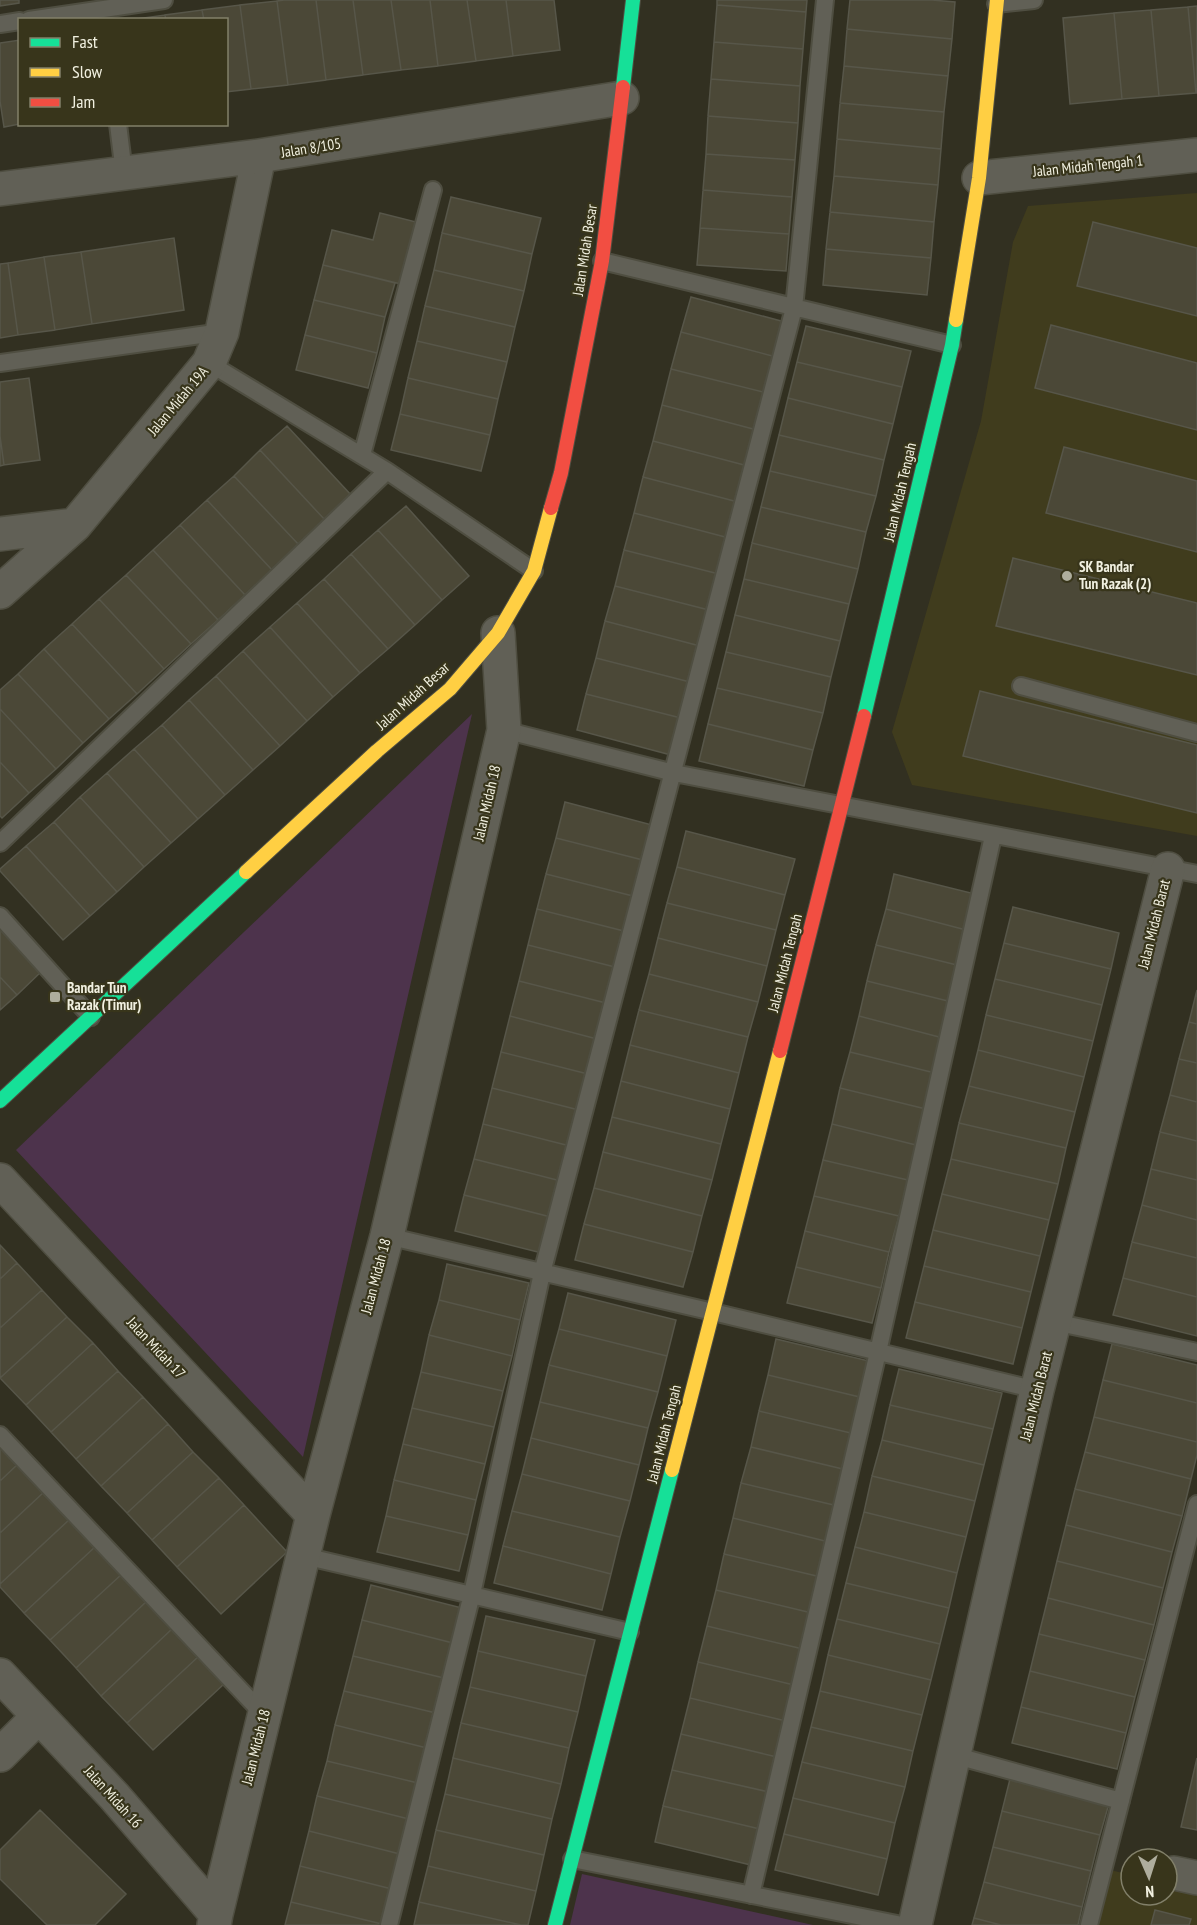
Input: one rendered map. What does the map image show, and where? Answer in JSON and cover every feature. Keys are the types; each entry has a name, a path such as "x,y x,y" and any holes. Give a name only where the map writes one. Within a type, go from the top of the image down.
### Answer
{"street":[{"name":"Jalan Midah Besar","path":"0,1101 377,751 450,689 498,633 534,571 561,473 602,261 633,0"},
{"name":"Jalan Midah Tengah","path":"555,1925 843,805 952,345 979,178 997,2"},
{"name":"Jalan 8/105","path":"0,189 259,156 622,98"},
{"name":"Jalan Midah Tengah 1","path":"979,178 1197,155"},
{"name":"Jalan Midah 19A","path":"0,592 75,525 209,363 222,332 259,156"},
{"path":"0,534 75,525"},
{"name":"Jalan Midah 18","path":"215,1920 313,1515 387,1236 504,730 498,633"},
{"name":"Jalan Midah Barat","path":"915,1925 1054,1322 1183,872"},
{"name":"Jalan Midah 17","path":"0,1180 313,1515"},
{"name":"Jalan Midah 16","path":"0,1675 114,1796 215,1920"},
{"path":"0,1755 38,1717"}],"lane":[{"path":"43,18 164,0"},
{"path":"388,1925 472,1594 542,1273 794,308 825,0"},
{"path":"997,2 1034,0"},
{"path":"0,24 18,21"},
{"path":"118,126 124,172"},
{"path":"362,455 433,190"},
{"path":"602,261 952,345"},
{"path":"0,363 222,332"},
{"path":"209,363 362,455 534,571"},
{"path":"0,843 387,471"},
{"path":"1021,686 1197,733"},
{"path":"504,730 674,773 1183,872"},
{"path":"751,1895 878,1352 993,836"},
{"path":"0,916 91,1017"},
{"path":"387,1236 1037,1390"},
{"path":"1054,1322 1197,1352"},
{"path":"0,1435 264,1715"},
{"path":"1089,1925 1197,1504"},
{"path":"304,1556 630,1632"},
{"path":"953,1755 1121,1802"},
{"path":"572,1859 902,1925"}],"shaded area":[{"name":"SK Bandar Tun Razak (2)","path":"1197,193 1197,836 912,785 892,732 981,421 1013,242 1028,206"},
{"path":"472,714 303,1457 16,1150"},
{"path":"1110,1870 1119,1872 1119,1907 1179,1907 1179,1887 1197,1891 1197,1925 1096,1925"},
{"path":"582,1874 813,1925 570,1925"}],"building":[{"path":"0,0 19,0 19,3 0,6"},
{"path":"316,0 326,80 288,85 277,1"},
{"path":"316,0 353,0 363,75 326,80"},
{"path":"353,0 391,0 401,70 363,75"},
{"path":"391,0 430,0 438,66 401,70"},
{"path":"430,0 467,0 476,61 438,66"},
{"path":"467,0 506,0 513,56 476,61"},
{"path":"506,0 554,0 560,50 513,56"},
{"path":"717,0 807,0 806,12 717,5"},
{"path":"850,0 955,2 952,39 847,29"},
{"path":"277,1 288,85 251,89 240,5"},
{"path":"240,5 251,89 228,92 228,18 204,18 202,10"},
{"path":"717,5 806,12 803,49 714,42"},
{"path":"1197,6 1197,93 1196,93 1188,7"},
{"path":"1188,7 1196,93 1159,96 1151,10"},
{"path":"202,10 204,18 166,18 165,15"},
{"path":"1151,10 1159,96 1122,99 1114,13"},
{"path":"1114,13 1122,99 1070,104 1063,18"},
{"path":"165,15 166,18 143,18"},
{"path":"847,29 952,39 948,76 844,66"},
{"path":"18,40 18,124 4,127 0,101 0,43"},
{"path":"714,42 803,49 800,86 711,79"},
{"path":"844,66 948,76 944,112 840,103"},
{"path":"711,79 800,86 798,123 708,116"},
{"path":"840,103 944,112 941,149 837,139"},
{"path":"708,116 798,123 795,160 706,154"},
{"path":"837,139 941,149 938,185 834,176"},
{"path":"706,154 795,160 792,197 703,190"},
{"path":"834,176 938,185 934,222 830,212"},
{"path":"703,190 792,197 789,234 700,228"},
{"path":"451,197 541,218 532,254 442,233"},
{"path":"830,212 934,222 931,258 826,249"},
{"path":"380,213 420,223 405,285 323,265 332,230 373,240"},
{"path":"1093,222 1197,248 1197,316 1077,286"},
{"path":"700,228 789,234 786,271 697,265"},
{"path":"442,233 532,254 524,291 434,270"},
{"path":"174,238 184,310 92,324 81,252"},
{"path":"826,249 931,258 927,295 823,285"},
{"path":"81,252 92,324 55,330 44,257"},
{"path":"44,257 55,330 18,335 8,263"},
{"path":"8,263 18,335 0,338 0,264"},
{"path":"323,265 395,283 385,317 314,300"},
{"path":"434,270 524,291 515,327 425,306"},
{"path":"691,297 785,322 776,357 681,332"},
{"path":"314,300 385,317 377,353 305,335"},
{"path":"425,306 515,327 507,362 417,341"},
{"path":"1051,325 1197,363 1197,430 1035,388"},
{"path":"806,326 911,351 902,387 797,362"},
{"path":"681,332 776,357 767,393 671,369"},
{"path":"305,335 377,353 368,388 296,370"},
{"path":"417,341 507,362 498,399 408,378"},
{"path":"797,362 902,387 893,424 788,398"},
{"path":"671,369 767,393 757,430 662,405"},
{"path":"29,378 40,460 4,465 0,436 0,382"},
{"path":"408,378 498,399 490,435 400,414"},
{"path":"788,398 893,424 884,460 779,435"},
{"path":"662,405 757,430 748,466 653,441"},
{"path":"400,414 490,435 481,471 391,450"},
{"path":"287,426 352,496 325,520 260,450"},
{"path":"779,435 884,460 876,496 770,471"},
{"path":"0,436 4,465 0,466"},
{"path":"653,441 748,466 738,502 643,477"},
{"path":"1064,447 1197,481 1197,552 1046,513"},
{"path":"260,450 325,520 299,545 234,476"},
{"path":"770,471 876,496 866,532 761,507"},
{"path":"234,476 299,545 272,570 207,500"},
{"path":"643,477 738,502 729,538 634,513"},
{"path":"207,500 272,570 245,595 180,525"},
{"path":"406,506 469,576 442,600 378,530"},
{"path":"761,507 866,532 858,569 752,543"},
{"path":"634,513 729,538 719,574 624,550"},
{"path":"180,525 245,595 218,620 153,550"},
{"path":"378,530 442,600 415,625 351,554"},
{"path":"752,543 858,569 849,604 744,579"},
{"path":"153,550 218,620 191,644 126,575"},
{"path":"624,550 719,574 709,610 615,586"},
{"path":"351,554 415,625 388,649 324,579"},
{"path":"1013,558 1197,603 1197,675 996,626"},
{"path":"126,575 191,644 164,669 99,599"},
{"path":"324,579 388,649 360,673 297,603"},
{"path":"744,579 849,604 840,641 735,615"},
{"path":"615,586 709,610 700,646 605,621"},
{"path":"99,599 164,669 137,694 72,624"},
{"path":"297,603 360,673 333,697 270,627"},
{"path":"735,615 840,641 831,677 726,652"},
{"path":"605,621 700,646 690,682 596,658"},
{"path":"72,624 137,694 109,719 44,649"},
{"path":"270,627 333,697 307,721 243,651"},
{"path":"44,649 109,719 83,743 18,674"},
{"path":"243,651 307,721 280,746 216,676"},
{"path":"726,652 831,677 823,713 717,688"},
{"path":"596,658 690,682 681,718 586,694"},
{"path":"18,674 83,743 56,769 0,709 0,690"},
{"path":"216,676 280,746 253,770 189,700"},
{"path":"717,688 823,713 813,750 708,724"},
{"path":"980,691 1197,745 1197,813 963,756"},
{"path":"586,694 681,718 671,755 577,730"},
{"path":"189,700 253,770 225,795 162,725"},
{"path":"0,709 56,769 29,793 0,762"},
{"path":"708,724 813,750 804,786 699,761"},
{"path":"162,725 225,795 198,819 134,749"},
{"path":"134,749 198,819 171,843 107,773"},
{"path":"0,762 29,793 2,818 0,816"},
{"path":"107,773 171,843 144,867 80,797"},
{"path":"80,797 144,867 117,892 54,822"},
{"path":"565,802 652,825 643,860 556,838"},
{"path":"54,822 117,892 90,916 26,846"},
{"path":"686,831 795,859 785,895 677,867"},
{"path":"556,838 643,860 633,896 546,874"},
{"path":"26,846 90,916 63,940 0,871"},
{"path":"677,867 785,895 776,930 667,903"},
{"path":"546,874 633,896 624,931 537,909"},
{"path":"894,874 979,895 970,931 886,909"},
{"path":"667,903 776,930 767,966 658,938"},
{"path":"1013,907 1119,933 1111,969 1004,943"},
{"path":"537,909 624,931 615,967 528,945"},
{"path":"886,909 970,931 961,966 876,945"},
{"path":"0,922 44,969 17,995 0,977"},
{"path":"658,938 767,966 758,1002 649,974"},
{"path":"1004,943 1111,969 1102,1005 995,979"},
{"path":"528,945 615,967 606,1003 519,981"},
{"path":"876,945 961,966 952,1002 867,981"},
{"path":"649,974 758,1002 748,1037 639,1010"},
{"path":"0,977 17,995 0,1010"},
{"path":"995,979 1102,1005 1093,1041 986,1015"},
{"path":"519,981 606,1003 597,1039 510,1016"},
{"path":"867,981 952,1002 943,1038 859,1016"},
{"path":"1197,990 1197,1024 1189,1022"},
{"path":"639,1010 748,1037 739,1073 630,1045"},
{"path":"986,1015 1093,1041 1084,1077 978,1050"},
{"path":"510,1016 597,1039 588,1074 501,1052"},
{"path":"859,1016 943,1038 935,1073 850,1052"},
{"path":"1189,1022 1197,1024 1197,1063 1179,1059"},
{"path":"630,1045 739,1073 730,1109 621,1081"},
{"path":"978,1050 1084,1077 1075,1112 969,1086"},
{"path":"501,1052 588,1074 579,1110 492,1088"},
{"path":"850,1052 935,1073 926,1109 840,1088"},
{"path":"1179,1059 1197,1063 1197,1102 1170,1095"},
{"path":"621,1081 730,1109 721,1144 612,1117"},
{"path":"969,1086 1075,1112 1066,1148 959,1123"},
{"path":"492,1088 579,1110 570,1146 483,1124"},
{"path":"840,1088 926,1109 916,1145 832,1124"},
{"path":"1170,1095 1197,1102 1197,1141 1160,1132"},
{"path":"612,1117 721,1144 712,1180 603,1152"},
{"path":"959,1123 1066,1148 1058,1184 951,1159"},
{"path":"483,1124 570,1146 561,1181 474,1159"},
{"path":"832,1124 916,1145 908,1180 823,1160"},
{"path":"1160,1132 1197,1141 1197,1180 1151,1169"},
{"path":"603,1152 712,1180 702,1216 594,1188"},
{"path":"474,1159 561,1181 551,1217 464,1195"},
{"path":"951,1159 1058,1184 1049,1220 942,1194"},
{"path":"823,1160 908,1180 899,1216 814,1196"},
{"path":"1151,1169 1197,1180 1197,1220 1142,1205"},
{"path":"594,1188 702,1216 693,1252 584,1224"},
{"path":"942,1194 1049,1220 1040,1256 933,1230"},
{"path":"464,1195 551,1217 542,1253 455,1231"},
{"path":"814,1196 899,1216 889,1252 805,1231"},
{"path":"1142,1205 1197,1220 1197,1258 1132,1242"},
{"path":"584,1224 693,1252 683,1287 575,1260"},
{"path":"933,1230 1040,1256 1031,1292 924,1266"},
{"path":"805,1231 889,1252 881,1288 796,1267"},
{"path":"1132,1242 1197,1258 1197,1297 1123,1278"},
{"path":"0,1245 17,1263 0,1279"},
{"path":"17,1263 42,1290 0,1328 0,1279"},
{"path":"447,1264 529,1283 520,1320 439,1300"},
{"path":"924,1266 1031,1292 1022,1328 915,1302"},
{"path":"796,1267 881,1288 872,1323 787,1303"},
{"path":"1123,1278 1197,1297 1197,1336 1113,1315"},
{"path":"42,1290 67,1317 0,1378 0,1328"},
{"path":"568,1293 676,1320 667,1356 559,1329"},
{"path":"439,1300 520,1320 512,1356 429,1335"},
{"path":"915,1302 1022,1328 1013,1364 906,1338"},
{"path":"67,1317 93,1343 26,1405 0,1378"},
{"path":"559,1329 667,1356 658,1392 549,1365"},
{"path":"429,1335 512,1356 503,1391 421,1372"},
{"path":"776,1339 873,1362 864,1398 768,1375"},
{"path":"93,1343 118,1371 51,1432 26,1405"},
{"path":"1112,1344 1197,1365 1197,1403 1103,1380"},
{"path":"549,1365 658,1392 648,1428 540,1402"},
{"path":"899,1369 1002,1393 993,1429 890,1405"},
{"path":"118,1371 143,1397 76,1459 51,1432"},
{"path":"421,1372 503,1391 494,1427 412,1408"},
{"path":"768,1375 864,1398 855,1434 759,1411"},
{"path":"1103,1380 1197,1403 1197,1442 1094,1417"},
{"path":"143,1397 168,1424 101,1486 76,1459"},
{"path":"540,1402 648,1428 639,1465 531,1438"},
{"path":"890,1405 993,1429 984,1465 882,1440"},
{"path":"412,1408 494,1427 485,1464 403,1444"},
{"path":"759,1411 855,1434 847,1470 751,1447"},
{"path":"1094,1417 1197,1442 1197,1455 1191,1479 1085,1452"},
{"path":"168,1424 193,1452 127,1513 101,1486"},
{"path":"531,1438 639,1465 630,1501 522,1474"},
{"path":"882,1440 984,1465 975,1501 872,1476"},
{"path":"403,1444 485,1464 476,1500 394,1480"},
{"path":"0,1445 18,1464 0,1481"},
{"path":"751,1447 847,1470 838,1506 741,1483"},
{"path":"193,1452 219,1478 152,1540 127,1513"},
{"path":"1085,1452 1191,1479 1182,1516 1075,1489"},
{"path":"18,1464 44,1492 0,1533 0,1481"},
{"path":"522,1474 630,1501 620,1537 512,1511"},
{"path":"872,1476 975,1501 966,1537 864,1512"},
{"path":"219,1478 244,1505 177,1567 152,1540"},
{"path":"394,1480 476,1500 468,1535 386,1516"},
{"path":"741,1483 838,1506 829,1542 733,1518"},
{"path":"1075,1489 1182,1516 1172,1552 1066,1525"},
{"path":"44,1492 70,1519 0,1584 0,1533"},
{"path":"244,1505 287,1552 221,1614 177,1567"},
{"path":"512,1511 620,1537 611,1574 503,1546"},
{"path":"864,1512 966,1537 957,1573 855,1547"},
{"path":"386,1516 468,1535 459,1571 377,1552"},
{"path":"733,1518 829,1542 821,1577 724,1554"},
{"path":"70,1519 96,1546 24,1613 0,1587 0,1584"},
{"path":"1066,1525 1172,1552 1163,1588 1057,1561"},
{"path":"96,1546 122,1574 50,1640 24,1613"},
{"path":"503,1546 611,1574 602,1610 494,1583"},
{"path":"855,1547 957,1573 949,1608 846,1583"},
{"path":"724,1554 821,1577 812,1613 716,1590"},
{"path":"1057,1561 1163,1588 1154,1625 1048,1598"},
{"path":"122,1574 147,1601 76,1668 50,1640"},
{"path":"846,1583 949,1608 940,1644 837,1619"},
{"path":"371,1585 462,1608 453,1643 362,1620"},
{"path":"716,1590 812,1613 803,1649 707,1626"},
{"path":"1048,1598 1154,1625 1145,1660 1039,1634"},
{"path":"147,1601 173,1628 101,1696 76,1668"},
{"path":"486,1616 595,1640 586,1676 478,1651"},
{"path":"837,1619 940,1644 931,1680 828,1655"},
{"path":"362,1620 453,1643 444,1678 353,1656"},
{"path":"707,1626 803,1649 794,1685 698,1662"},
{"path":"173,1628 199,1656 127,1723 101,1696"},
{"path":"1039,1634 1145,1660 1135,1697 1030,1671"},
{"path":"478,1651 586,1676 578,1712 470,1687"},
{"path":"828,1655 931,1680 922,1715 820,1691"},
{"path":"199,1656 224,1684 153,1750 127,1723"},
{"path":"353,1656 444,1678 436,1713 344,1691"},
{"path":"698,1662 794,1685 786,1721 690,1698"},
{"path":"1030,1671 1135,1697 1126,1733 1021,1707"},
{"path":"470,1687 578,1712 569,1748 461,1723"},
{"path":"344,1691 436,1713 427,1748 335,1725"},
{"path":"820,1691 922,1715 913,1751 811,1727"},
{"path":"690,1698 786,1721 777,1757 681,1734"},
{"path":"1021,1707 1126,1733 1117,1769 1012,1743"},
{"path":"461,1723 569,1748 561,1784 453,1758"},
{"path":"335,1725 427,1748 418,1783 327,1761"},
{"path":"811,1727 913,1751 905,1787 802,1762"},
{"path":"681,1734 777,1757 769,1792 672,1770"},
{"path":"453,1758 561,1784 552,1819 445,1794"},
{"path":"1197,1758 1197,1830 1181,1827"},
{"path":"327,1761 418,1783 409,1819 317,1796"},
{"path":"802,1762 905,1787 895,1823 793,1798"},
{"path":"672,1770 769,1792 760,1829 663,1806"},
{"path":"1011,1775 1110,1800 1100,1835 1002,1811"},
{"path":"445,1794 552,1819 544,1855 436,1830"},
{"path":"317,1796 409,1819 400,1854 309,1831"},
{"path":"793,1798 895,1823 887,1859 784,1834"},
{"path":"663,1806 760,1829 751,1865 655,1842"},
{"path":"40,1810 126,1894 95,1925 47,1925 0,1879 0,1850"},
{"path":"1002,1811 1100,1835 1091,1871 993,1847"},
{"path":"436,1830 544,1855 536,1891 428,1866"},
{"path":"309,1831 400,1854 392,1889 300,1866"},
{"path":"784,1834 887,1859 878,1895 775,1870"},
{"path":"993,1847 1091,1871 1082,1907 984,1882"},
{"path":"300,1866 392,1889 382,1924 291,1902"},
{"path":"428,1866 536,1891 528,1925 419,1902"},
{"path":"984,1882 1082,1907 1078,1925 1001,1925 974,1918"},
{"path":"291,1902 382,1924 382,1925 285,1925"},
{"path":"419,1902 521,1925 414,1925"},
{"path":"1155,1910 1191,1919 1189,1925 1151,1925"},
{"path":"974,1918 1001,1925 972,1925"}],"traffic: fast":[{"path":"623,87 633,0"},
{"path":"864,716 956,320"},
{"path":"0,1101 246,872"},
{"path":"555,1925 672,1470"}],"traffic: slow":[{"path":"956,320 979,178 997,0"},
{"path":"246,872 377,751 450,689 498,633 534,571 551,508"},
{"path":"672,1470 780,1051"}],"traffic: jam":[{"path":"551,508 561,473 602,261 623,87"},
{"path":"780,1051 864,716"}],"place":[{"name":"SK Bandar Tun Razak (2)","path":"1067,576"},
{"name":"Bandar Tun Razak (Timur)","path":"55,997"}]}
